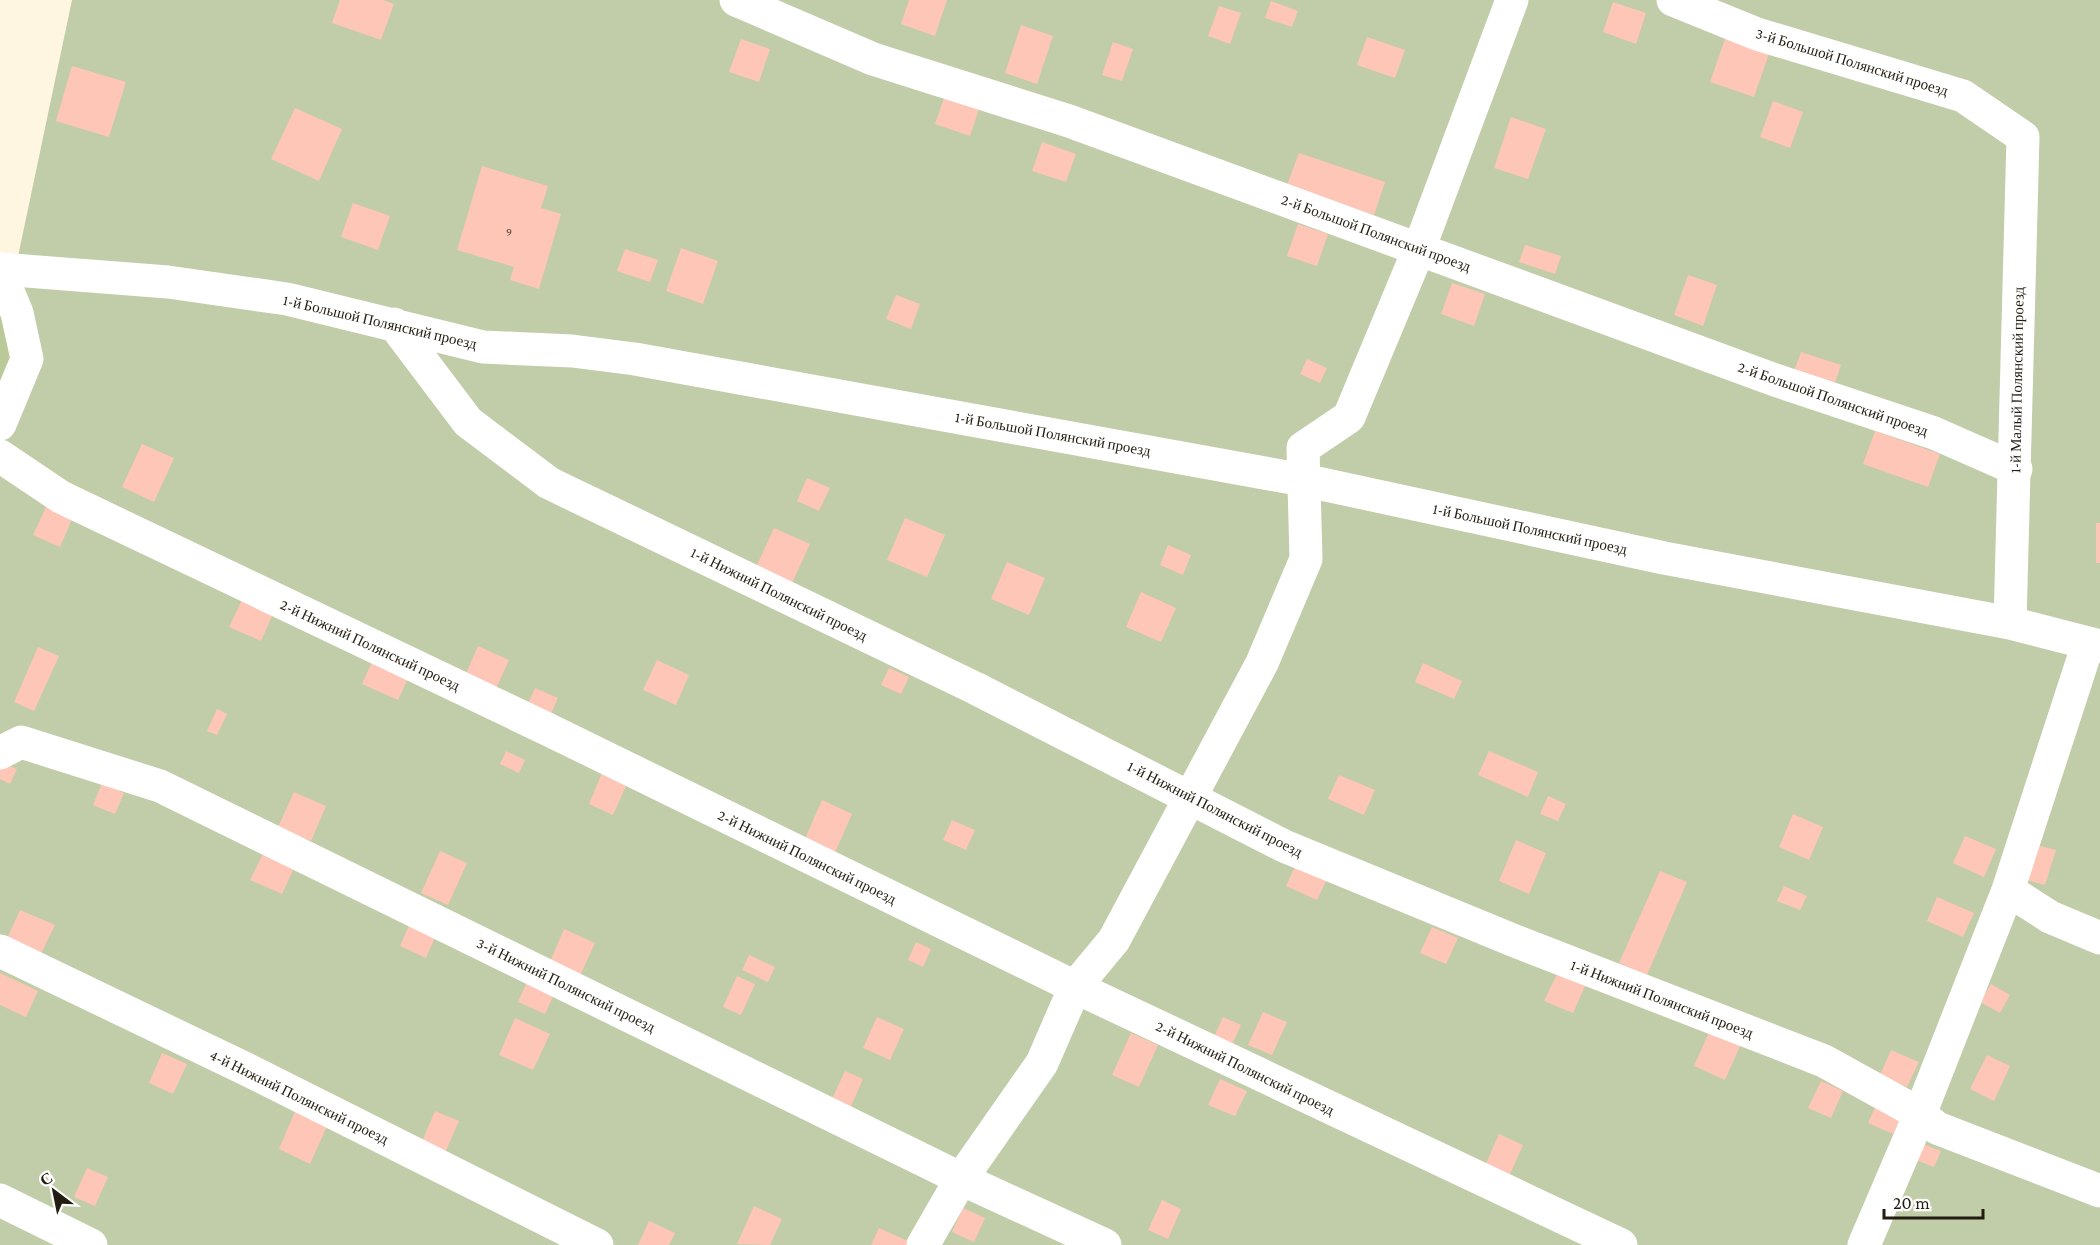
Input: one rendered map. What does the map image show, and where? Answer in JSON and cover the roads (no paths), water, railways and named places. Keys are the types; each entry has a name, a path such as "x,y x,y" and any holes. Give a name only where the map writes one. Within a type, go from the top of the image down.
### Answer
{"street":[{"name":"2-й Большой Полянский проезд","path":"736,0 873,59 1069,121 1775,380 1934,434 2016,469"},
{"path":"923,1245 961,1179 1042,1063 1074,987 1114,940 1262,663 1306,559 1303,448 1349,417 1419,249 1512,0"},
{"name":"3-й Большой Полянский проезд","path":"1673,0 1757,34 1963,96 2023,137"},
{"name":"1-й Малый Полянский проезд","path":"2010,623 2016,469 2016,345 2023,137"},
{"path":"0,271 17,313 27,359 0,424"},
{"name":"1-й Большой Полянский проезд","path":"0,271 168,282 287,299 483,347 572,351 634,359 1303,480 1664,558 2010,623 2096,644"},
{"name":"1-й Нижний Полянский проезд","path":"394,324 468,422 549,483 975,688 1295,850 1515,942 1824,1062 1920,1114 1937,1128 2100,1191"},
{"name":"2-й Нижний Полянский проезд","path":"0,456 61,497 547,729 1074,987 1621,1245"},
{"path":"1864,1245 1920,1114 2008,890 2096,644"},
{"name":"3-й Нижний Полянский проезд","path":"10,747 160,786 961,1179 1105,1245"},
{"path":"2008,890 2050,917 2100,938"},
{"name":"4-й Нижний Полянский проезд","path":"0,951 257,1075 597,1245"},
{"path":"0,1200 91,1245"}]}
